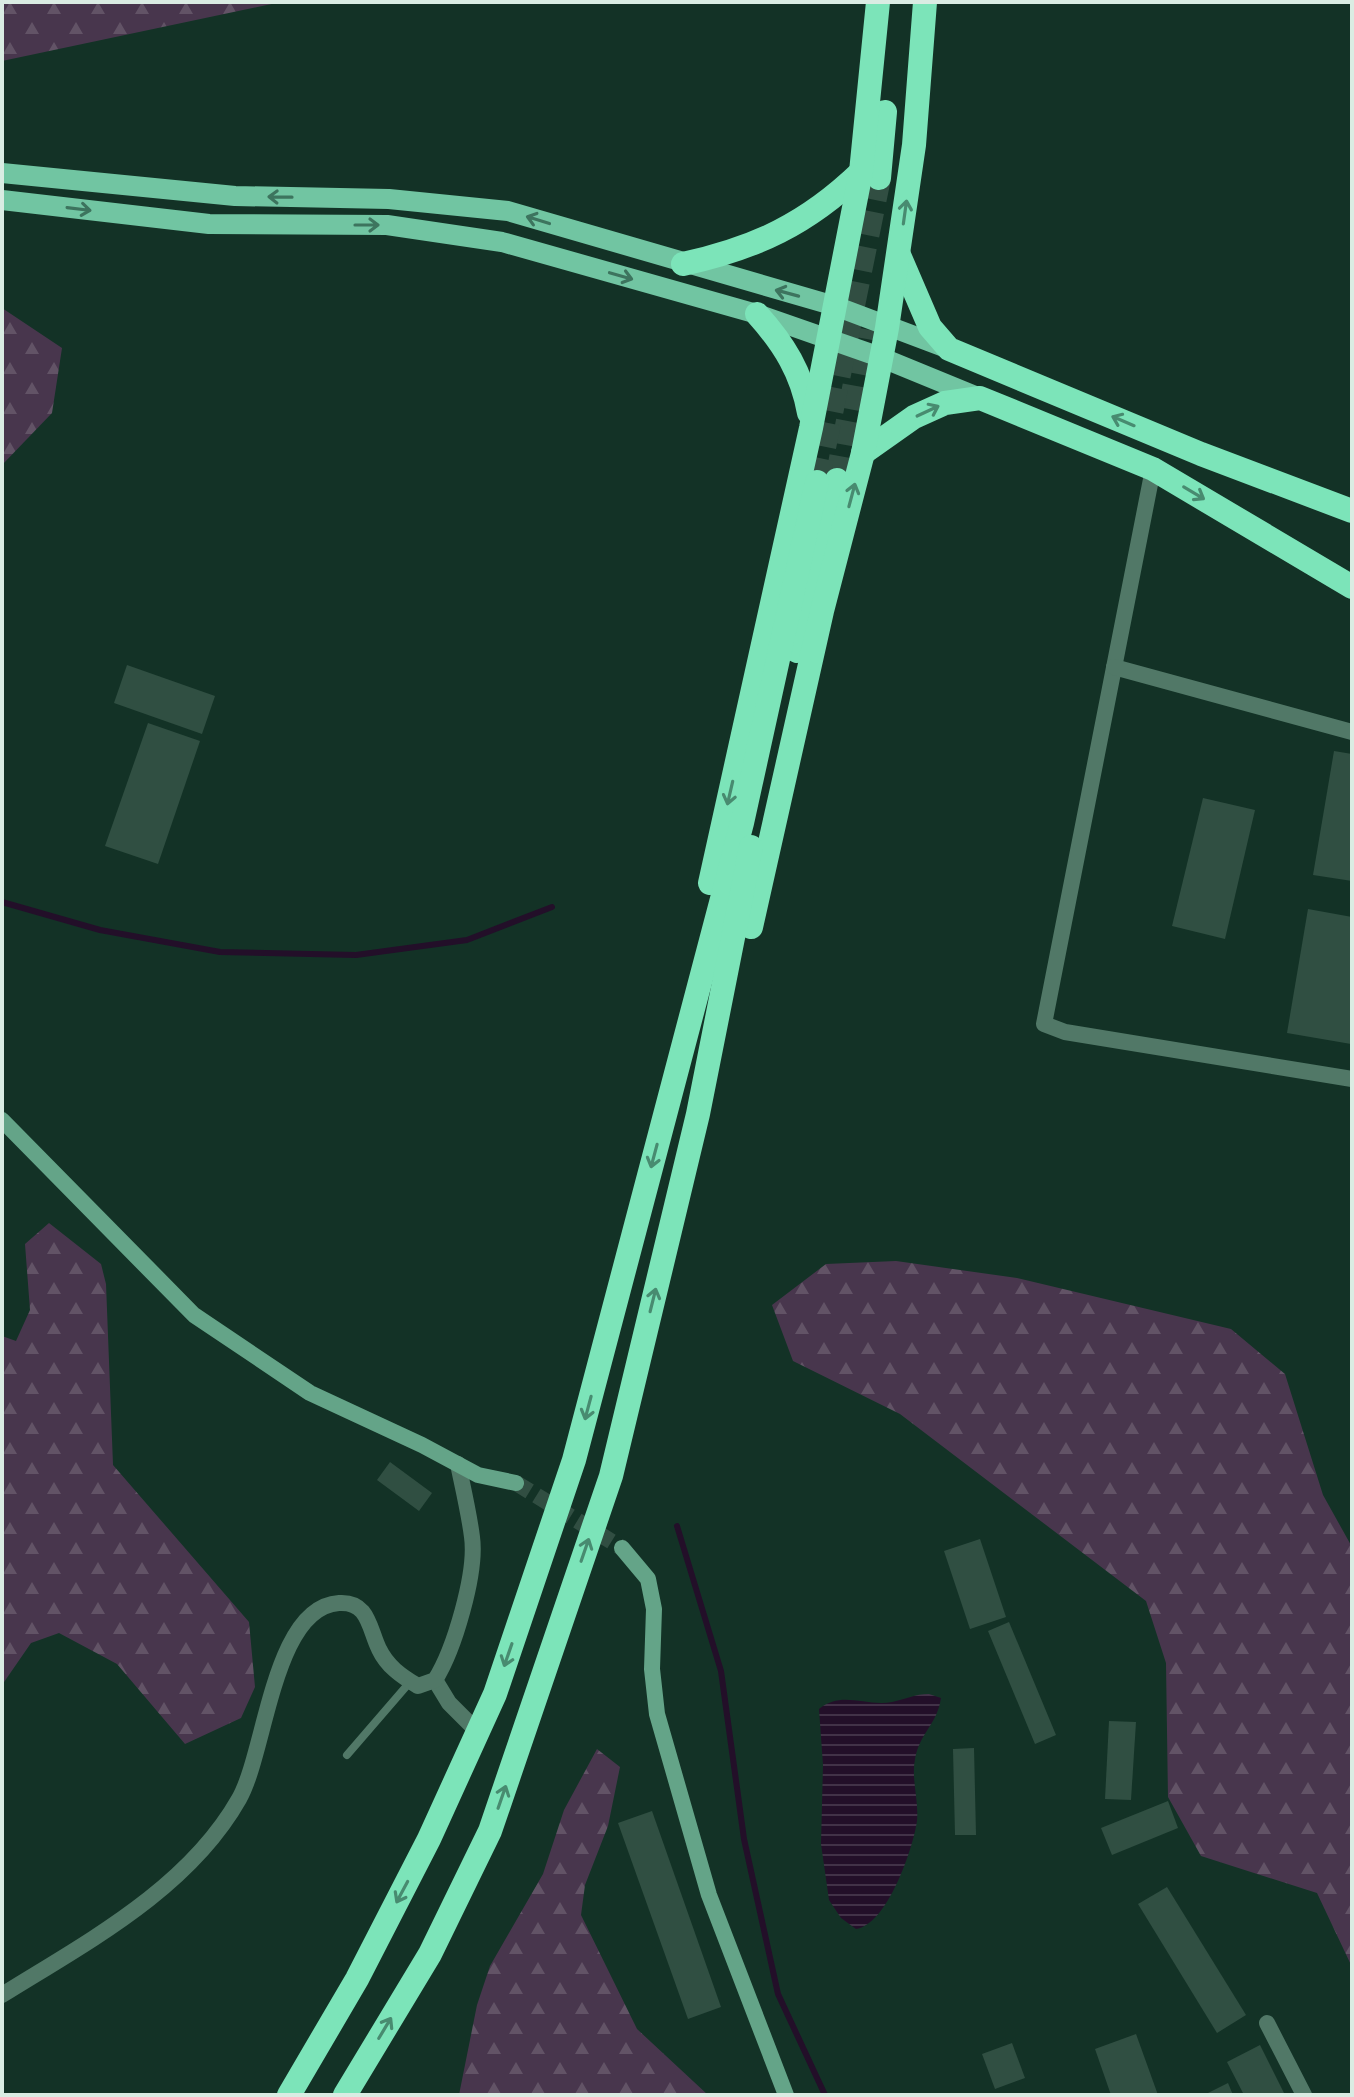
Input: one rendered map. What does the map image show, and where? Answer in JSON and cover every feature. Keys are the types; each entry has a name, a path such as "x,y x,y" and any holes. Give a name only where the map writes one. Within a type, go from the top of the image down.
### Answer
{"highway":[{"path":"878,2 878,176"},
{"path":"878,176 894,2"},
{"path":"667,1104 694,953 811,428 827,338 878,176 910,2"},
{"path":"698,1114 732,1014 822,611 863,453 899,255 914,145 925,2"},
{"path":"683,264 723,255 804,220 878,176"},
{"path":"899,255 930,327 949,349 1201,454 1352,511"},
{"path":"757,314 795,367 804,387 811,428"},
{"path":"863,453 893,429 924,412 945,403 980,398 1153,469 1352,587"},
{"path":"289,2095 357,1979 415,1867 478,1732 495,1694 574,1460 742,823 827,481 698,1114 611,1476 490,1831 430,1954 345,2095"}],"main road":[{"path":"2,173 235,196 389,199 508,211 835,306 949,349"},
{"path":"2,200 209,224 387,225 502,242 757,314 880,357 980,398"}],"street":[{"path":"1153,469 1044,1024 1065,1032 1352,1079"},
{"path":"1114,667 1352,732"},
{"path":"2,1120 194,1315 310,1393 478,1475 516,1483"},
{"path":"2,1995 139,1907 204,1851 239,1799 249,1777 279,1667 304,1619 324,1606 341,1602 360,1608 373,1626 378,1647 388,1663 418,1686 435,1680 455,1639 473,1540 458,1464"},
{"path":"622,1548 648,1579 654,1609 652,1669 657,1714 709,1895 786,2095"},
{"path":"435,1680 449,1703 478,1732"},
{"path":"1267,2023 1304,2095"}],"lane":[{"path":"347,1755 410,1682"}],"green space":[{"path":"2,2 281,2 2,61"},
{"path":"2,308 62,348 52,413 2,465"},
{"path":"49,1223 101,1264 106,1284 113,1465 249,1622 255,1687 241,1718 185,1744 117,1664 59,1633 31,1643 2,1685 2,1336 16,1341 30,1310 25,1244"},
{"path":"896,1261 1017,1278 1231,1329 1285,1374 1323,1495 1352,1547 1352,1967 1317,1893 1201,1856 1168,1797 1166,1663 1146,1601 900,1414 793,1361 772,1305 826,1264"},
{"path":"597,1749 620,1767 608,1826 585,1885 581,1915 637,2029 708,2095 459,2095 477,2005 490,1966 543,1874 564,1810"}],"shaded area":[{"path":"929,1694 941,1698 915,1759 917,1821 910,1849 888,1900 867,1924 856,1929 841,1918 829,1900 821,1844 823,1765 819,1709 836,1701 882,1703"}],"building":[{"path":"127,665 215,696 202,734 114,703"},
{"path":"148,723 200,741 158,864 105,846"},
{"path":"1334,751 1352,754 1352,881 1313,875"},
{"path":"1203,798 1255,810 1225,939 1172,926"},
{"path":"1308,909 1352,917 1351,1044 1287,1033"},
{"path":"390,1462 432,1493 419,1511 377,1480"},
{"path":"980,1539 1006,1617 970,1629 944,1551"},
{"path":"1009,1622 1056,1735 1035,1744 988,1631"},
{"path":"1109,1721 1136,1722 1131,1800 1105,1799"},
{"path":"974,1748 976,1835 955,1835 953,1749"},
{"path":"1168,1801 1178,1828 1112,1855 1101,1828"},
{"path":"652,1811 721,2007 688,2019 618,1823"},
{"path":"1167,1887 1246,2015 1217,2033 1138,1904"},
{"path":"1136,2034 1158,2095 1111,2095 1095,2049"},
{"path":"1012,2043 1025,2078 995,2089 982,2054"},
{"path":"1260,2045 1285,2095 1244,2095 1227,2062"},
{"path":"1228,2083 1233,2095 1204,2095"}],"waterway":[{"path":"2,902 100,930 220,952 356,955 467,940 552,907"},
{"path":"677,1526 721,1671 744,1839 778,1994 825,2095"}],"tunnel":[{"path":"817,482 879,178"},
{"path":"837,480 865,329"},
{"path":"516,1483 622,1548"}]}
